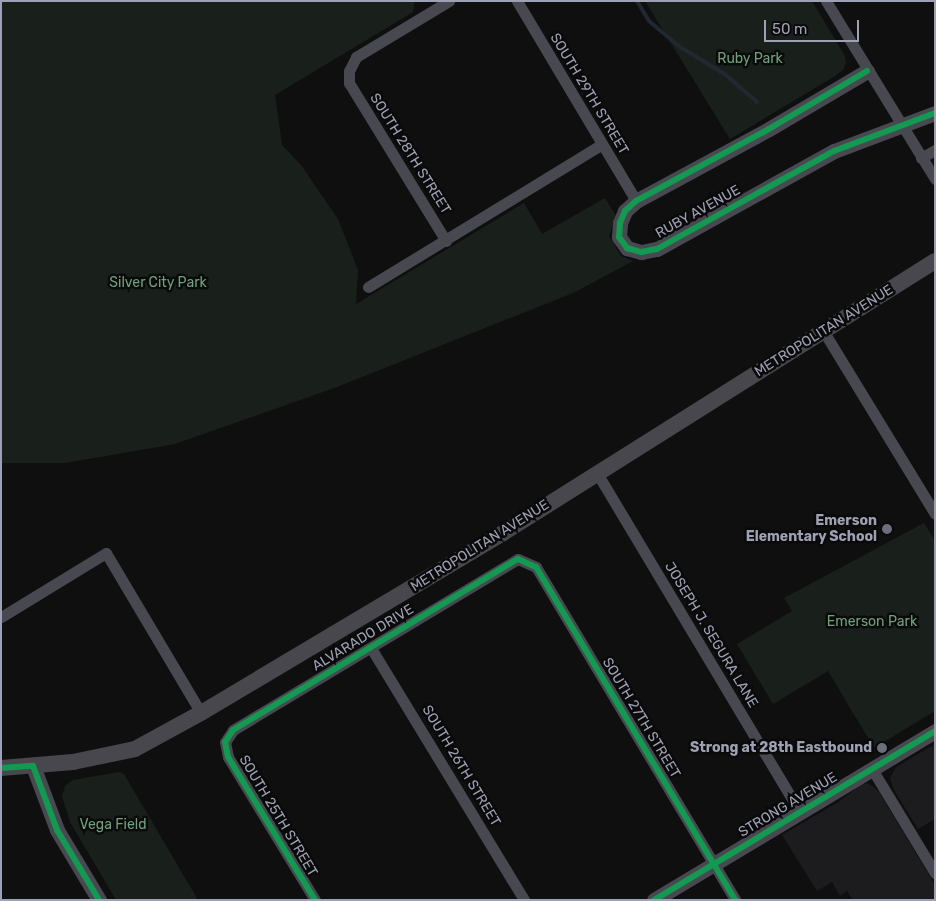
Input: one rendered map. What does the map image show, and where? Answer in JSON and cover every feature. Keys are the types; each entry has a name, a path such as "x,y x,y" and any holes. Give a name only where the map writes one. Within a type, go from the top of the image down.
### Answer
{"main road":[{"name":"METROPOLITAN AVENUE","path":"1,768 73,762 134,749 201,713 503,533 935,261"}],"street":[{"name":"SOUTH 28TH STREET","path":"446,241 349,83 349,71 356,58 449,1"},
{"name":"SOUTH 29TH STREET","path":"516,1 636,201"},
{"path":"826,1 867,71 935,179"},
{"name":"RUBY AVENUE","path":"867,71 769,129 636,201 625,211 620,223 619,236 627,248 641,252 657,249 834,151 929,115"},
{"path":"368,287 601,145"},
{"path":"921,158 935,150"},
{"path":"824,332 935,514"},
{"name":"JOSEPH J. SEGURA LANE","path":"596,473 800,812"},
{"path":"1,617 106,553 201,713"},
{"name":"ALVARADO DRIVE","path":"226,742 233,730 518,559"},
{"name":"SOUTH 27TH STREET","path":"518,559 536,567 735,900"},
{"name":"SOUTH 26TH STREET","path":"371,648 524,900"},
{"name":"STRONG AVENUE","path":"654,900 935,731"},
{"name":"SOUTH 25TH STREET","path":"226,742 228,757 315,900"},
{"path":"32,766 57,830 99,900"},
{"path":"872,769 935,873"}],"shaded area":[{"path":"935,744 935,819 918,829 894,790 890,778 896,767"},
{"path":"868,783 879,792 935,885 935,900 853,900 847,891 840,896 832,882 817,891 782,835 840,801 862,784"}],"green space":[{"name":"Silver City Park","path":"1,1 415,1 413,12 275,95 282,145 301,165 338,219 358,270 356,304 524,203 542,234 605,198 616,216 609,236 621,256 633,261 573,293 337,387 175,444 65,463 1,463"},
{"name":"Ruby Park","path":"645,1 812,1 845,56 846,63 843,70 835,76 730,139"},
{"name":"Emerson Park","path":"924,523 935,541 935,711 874,748 828,671 773,704 737,644 792,611 784,598"},
{"name":"Vega Field","path":"119,772 124,774 198,900 116,900 70,822 62,796 65,786 73,780"}],"waterway":[{"path":"637,1 649,21 680,47 726,75 757,102"}],"cycle path":[{"path":"867,71 769,129 636,201 625,211 620,223 619,237 627,248 641,252 657,249 834,151 935,113"},
{"path":"315,900 228,757 225,742 233,730 518,559 536,567 735,900"},
{"path":"654,900 935,731"},
{"path":"1,768 33,766 57,830 99,900"}],"place":[{"name":"Emerson Elementary School","path":"887,529"},
{"name":"Strong at 28th Eastbound","path":"882,748"}]}
